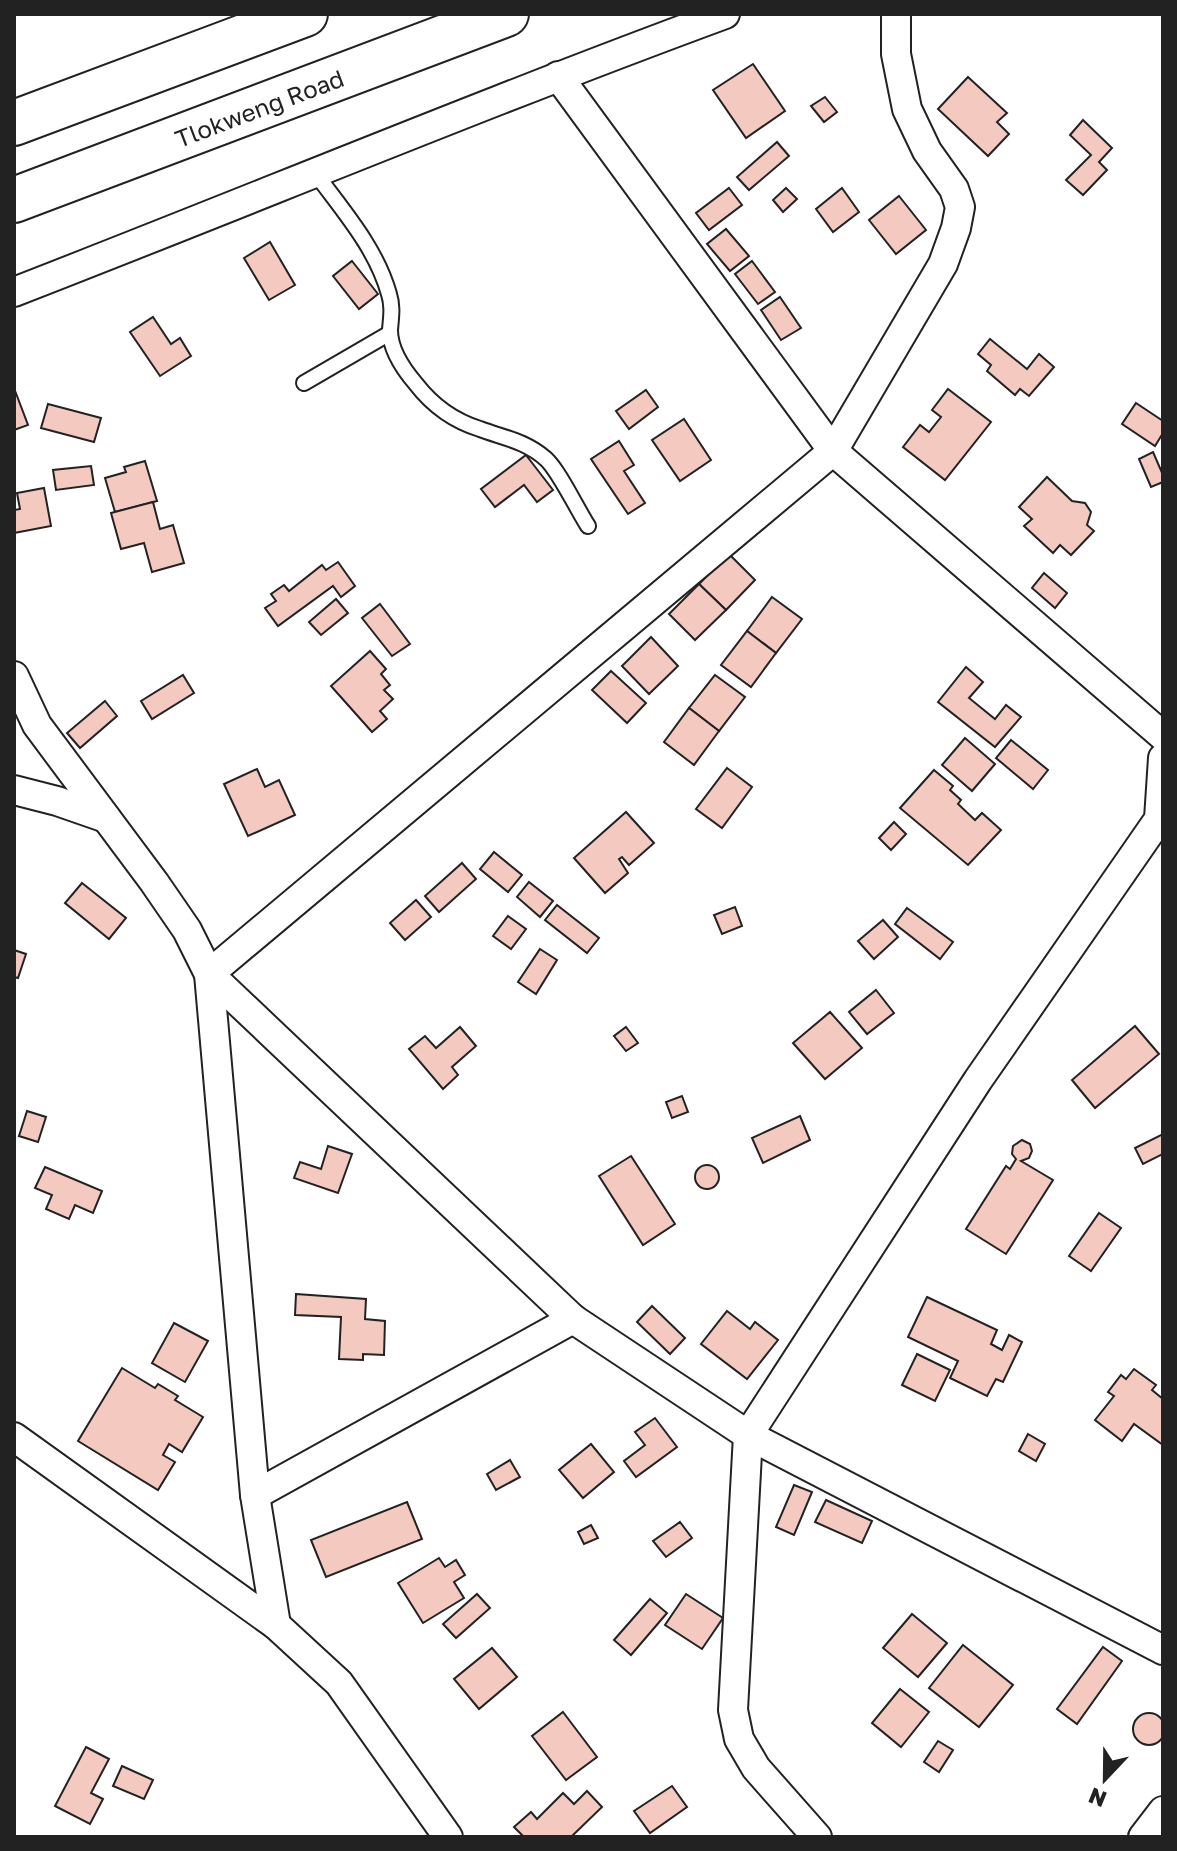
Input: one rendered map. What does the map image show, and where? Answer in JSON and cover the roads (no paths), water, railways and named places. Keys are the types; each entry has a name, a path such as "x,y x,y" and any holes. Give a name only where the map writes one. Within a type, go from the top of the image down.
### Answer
{"main road":[{"path":"14,123 305,14"},
{"name":"Tlokweng Road","path":"14,200 506,14"}],"street":[{"path":"14,292 558,76 725,14"},
{"path":"209,974 833,451 943,264 960,207 954,189 927,151 907,109 896,54 896,14"},
{"path":"558,76 833,451 1163,736"},
{"path":"14,677 37,725 154,882 187,930 209,974 573,1319 748,1435 1163,1650"},
{"path":"817,1837 756,1768 739,1739 733,1710 748,1435 978,1080 1161,821 1163,758"},
{"path":"14,790 106,818"},
{"path":"209,974 255,1495 276,1625"},
{"path":"255,1495 573,1319"},
{"path":"14,1437 276,1625 339,1683 448,1837"},
{"path":"1143,1837 1163,1811"}],"lane":[{"path":"316,174 362,235 380,268 390,295 393,315 390,333 400,363 418,387 445,414 479,429 509,437 548,461 588,526"},
{"path":"304,383 390,333"}]}
